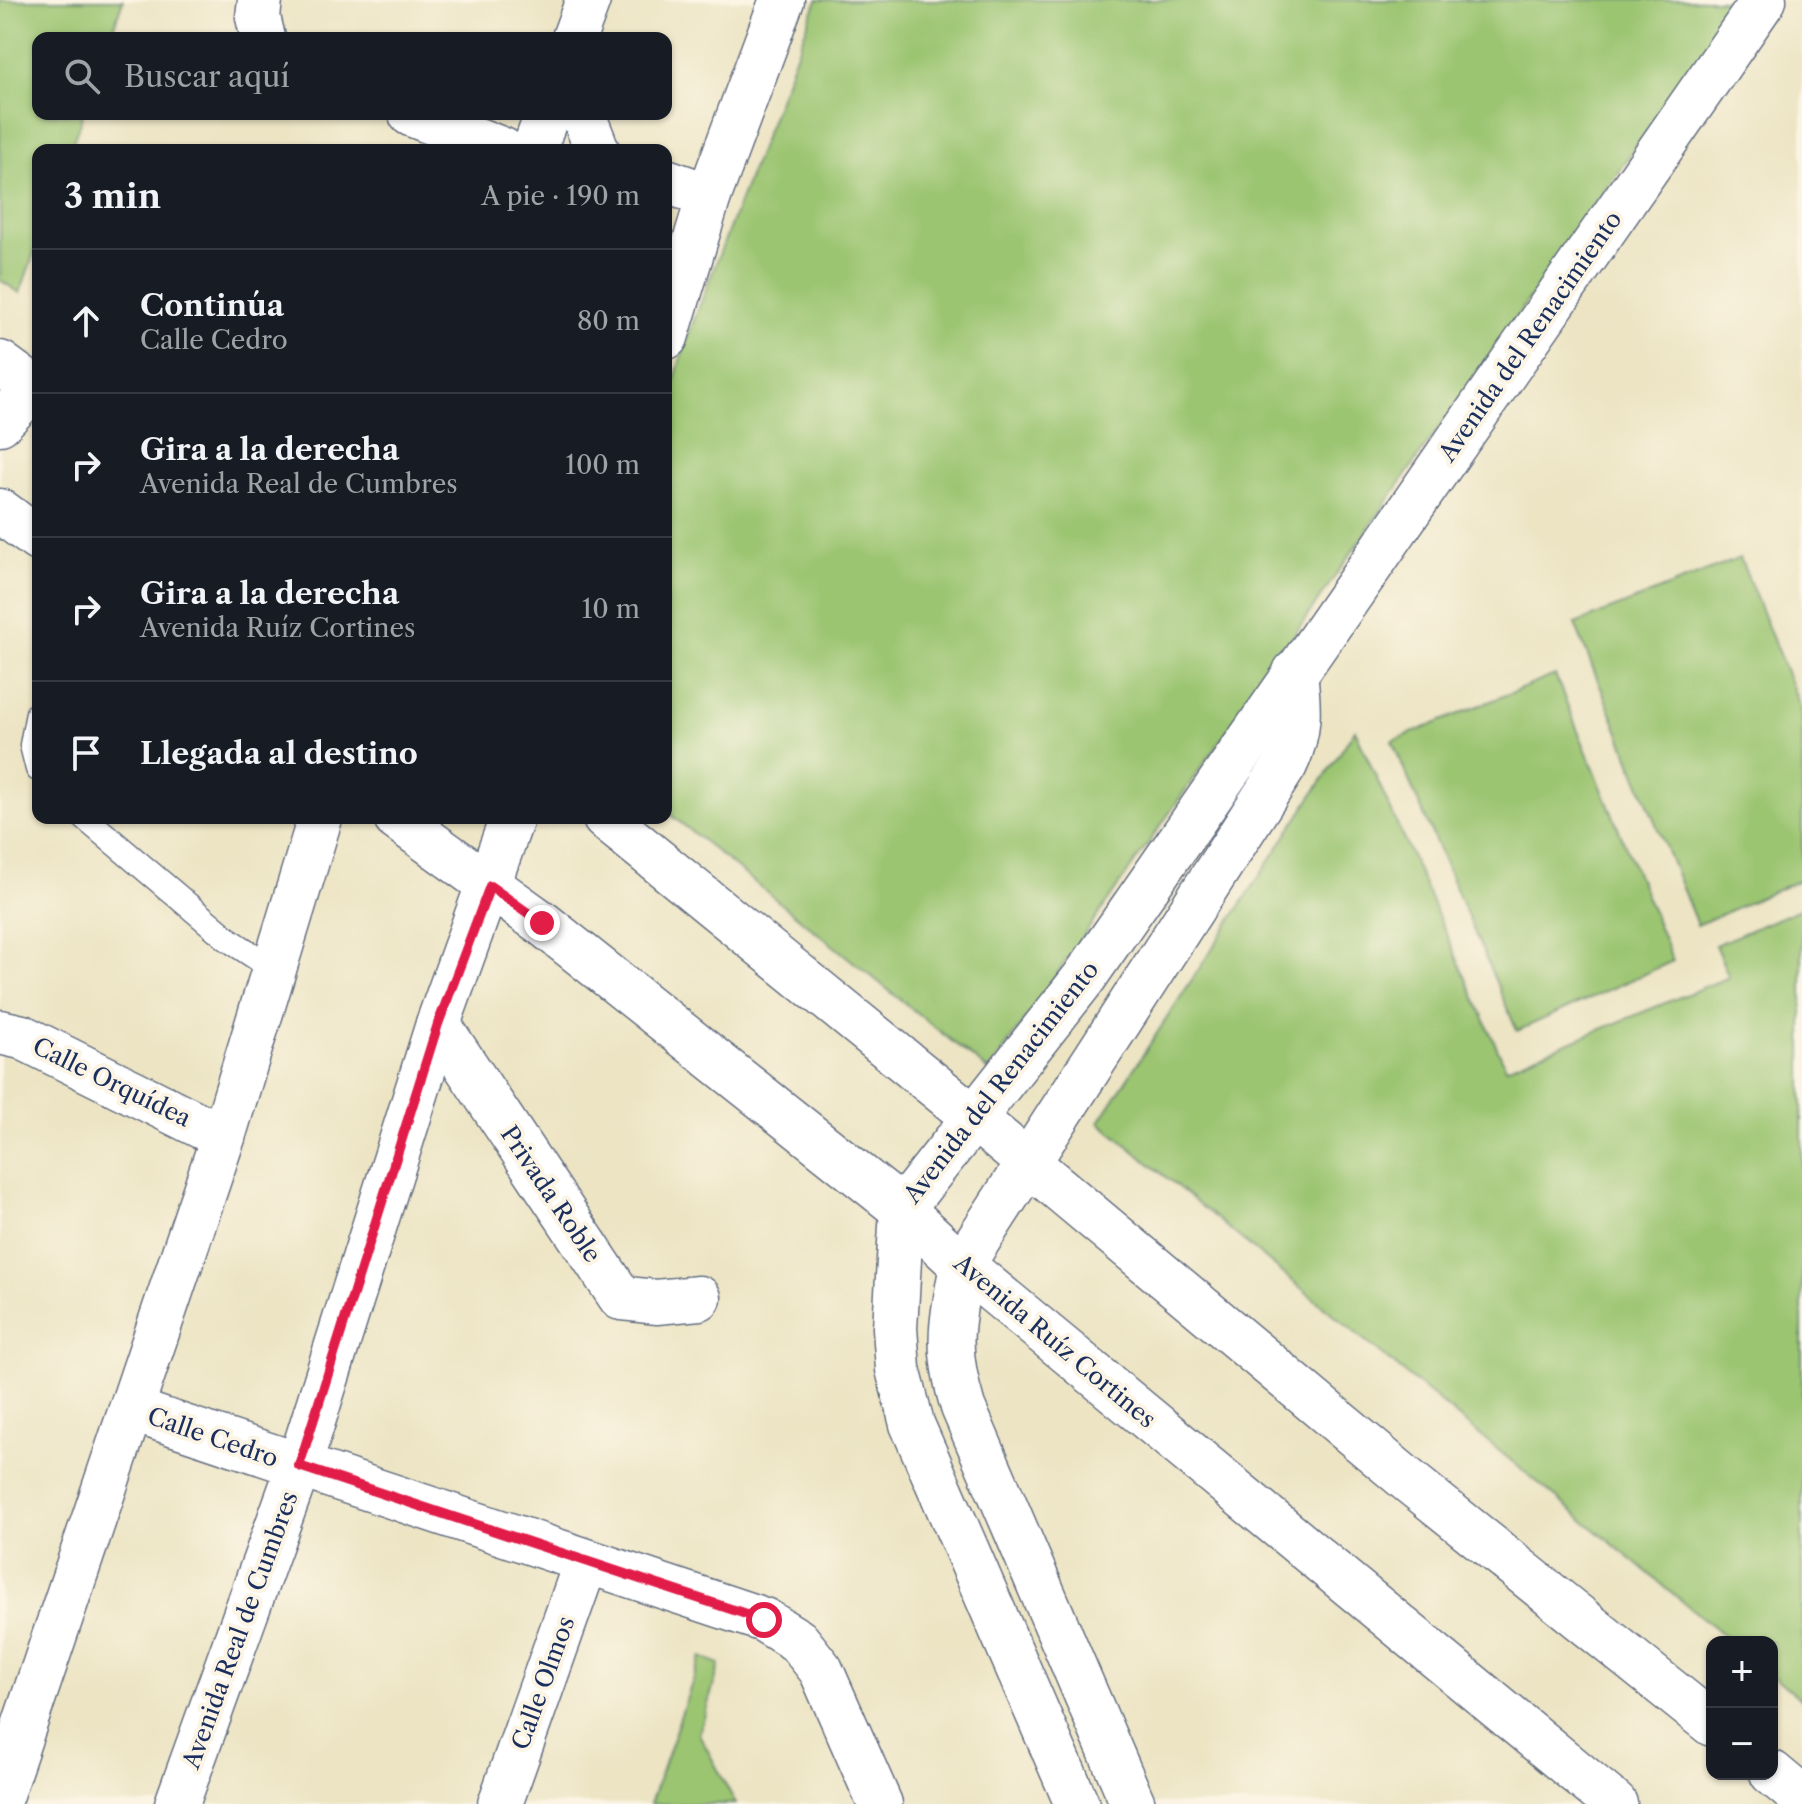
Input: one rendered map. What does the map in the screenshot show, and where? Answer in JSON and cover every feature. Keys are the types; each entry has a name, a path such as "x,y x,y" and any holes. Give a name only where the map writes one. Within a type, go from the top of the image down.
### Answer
{"street":[{"path":"260,0 258,17 262,32"},
{"path":"576,32 588,0"},
{"path":"603,32 612,0"},
{"path":"672,317 709,196 782,0"},
{"name":"Avenida del Renacimiento","path":"1077,1804 912,1424 898,1369 895,1328 902,1209 972,1116 1084,978 1764,0"},
{"path":"426,120 488,144"},
{"path":"536,144 545,120"},
{"path":"585,120 592,144"},
{"path":"672,183 709,196"},
{"path":"0,423 27,382"},
{"path":"0,511 32,535"},
{"path":"1133,1804 963,1407 951,1366 950,1330 962,1265 1285,765 1298,739 1300,713 1295,672"},
{"path":"0,1797 223,1137 318,824"},
{"name":"Avenida Ruíz Cortines","path":"404,824 542,923 902,1209 962,1265 1615,1804"},
{"name":"Avenida Real de Cumbres","path":"177,1804 299,1466 438,1024 510,824"},
{"path":"612,824 972,1116 1409,1481 1706,1719"},
{"name":"Privada Roble","path":"438,1024 621,1298 656,1302 699,1298"},
{"name":"Calle Orquídea","path":"0,1032 22,1037 223,1137"},
{"name":"Calle Cedro","path":"133,1410 764,1620 798,1641 821,1670 880,1804"},
{"name":"Calle Olmos","path":"500,1804 586,1562"},
{"path":"1778,1778 1802,1798"}],"lane":[{"path":"92,824 228,939 275,970"}],"green space":[{"path":"0,0 123,0 112,32 32,32 32,120 81,120 72,144 32,144 32,259 20,293 0,280"},
{"path":"817,0 1738,0 989,1071 672,816 672,389 686,341"},
{"path":"1740,558 1802,711 1802,879 1697,925 1575,624"},
{"path":"1555,675 1673,961 1517,1031 1392,741"},
{"path":"1355,730 1506,1068 1729,977 1715,945 1802,908 1802,1700 1778,1680 1778,1636 1725,1636 1099,1122"},
{"path":"701,1657 720,1664 699,1734 736,1804 650,1804"}],"route":[{"path":"542,923 490,886 438,1024 299,1466 764,1620"}]}
